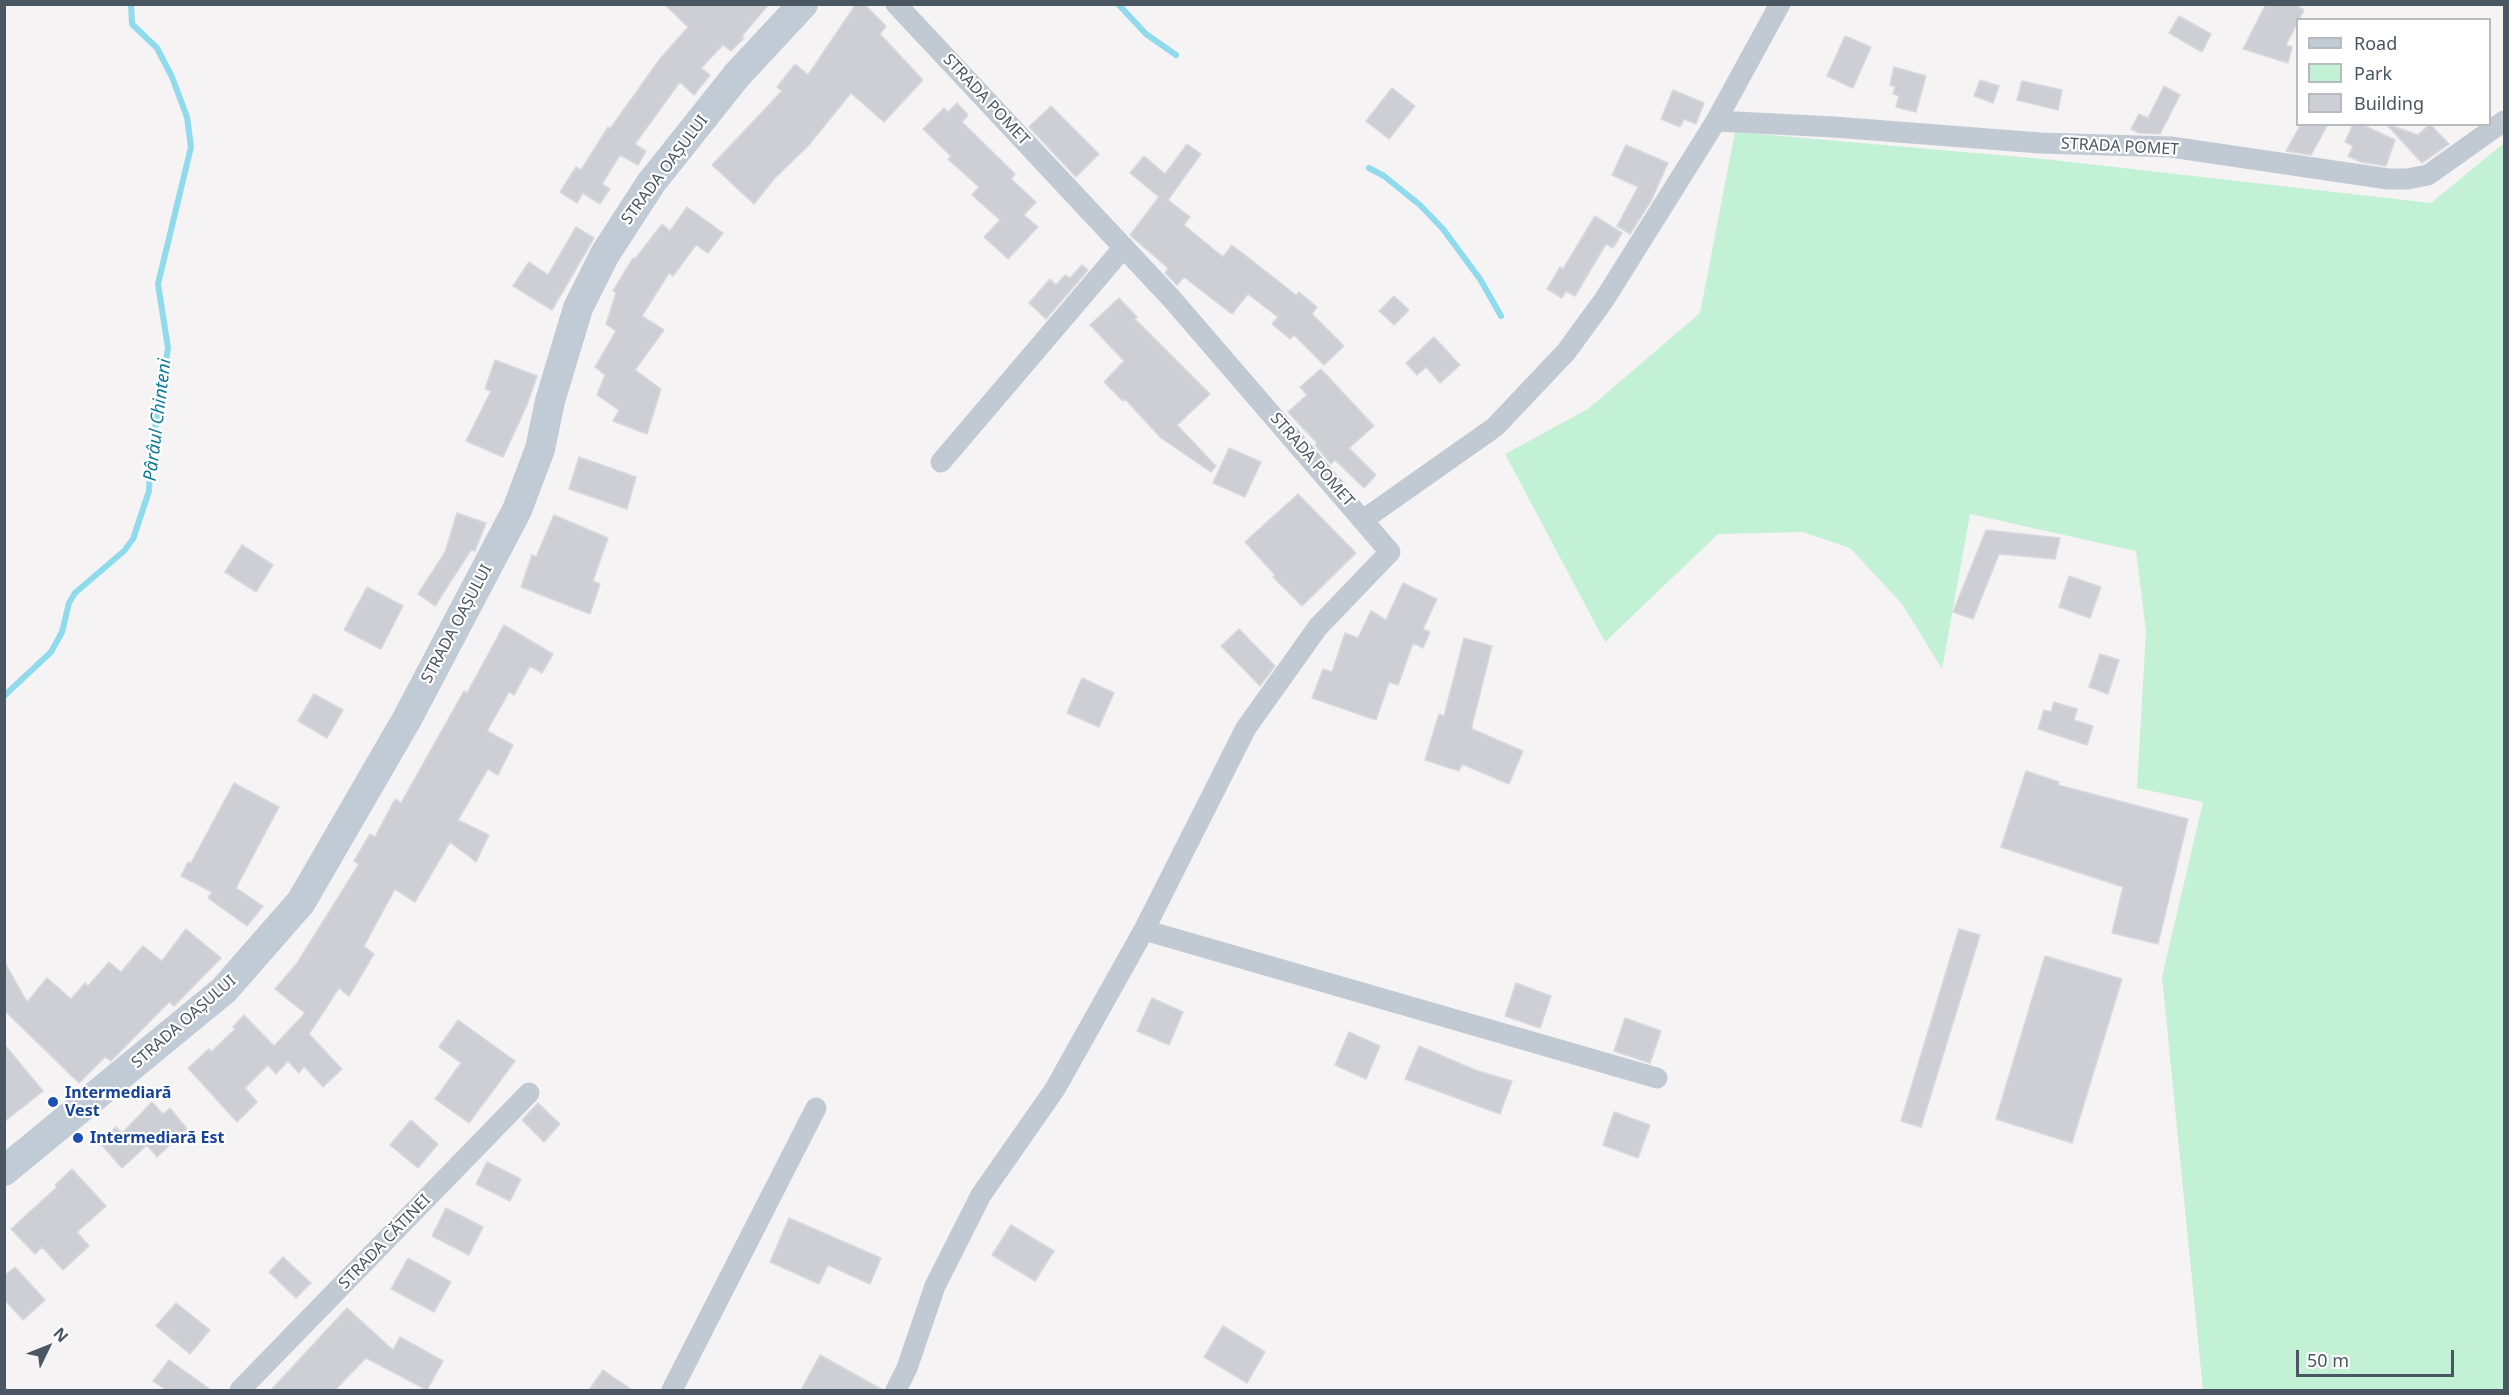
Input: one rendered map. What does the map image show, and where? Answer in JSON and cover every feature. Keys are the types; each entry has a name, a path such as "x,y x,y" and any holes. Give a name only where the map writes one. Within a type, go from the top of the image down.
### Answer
{"main road":[{"name":"STRADA OAȘULUI","path":"4,1171 224,990 301,902 407,719 517,510 540,449 550,401 578,308 605,254 651,183 737,75 803,4"}],"street":[{"name":"STRADA POMET","path":"896,4 1124,247 1364,520 1495,427 1545,375 1604,300 1716,121 1780,4"},
{"name":"STRADA POMET","path":"1716,121 1834,127 2040,143 2171,147 2388,179 2407,179 2428,175 2505,121"},
{"path":"941,462 1124,247"},
{"path":"896,1390 907,1368 935,1286 981,1196 1055,1089 1144,930 1246,728 1318,627 1390,552 1364,520"},
{"path":"1144,930 1657,1078"},
{"name":"STRADA CĂTINEI","path":"240,1390 529,1093"},
{"path":"672,1390 816,1108"}],"green space":[{"path":"1735,132 2044,159 2431,203 2504,143 2504,1390 2203,1390 2162,977 2203,802 2137,788 2146,631 2136,551 1970,514 1942,669 1902,604 1850,548 1803,532 1718,534 1605,642 1505,454 1588,409 1700,313"}],"building":[{"path":"664,4 769,4 742,36 744,38 731,51 723,45 701,68 710,75 694,95 680,82 635,144 646,151 638,165 620,155 602,184 610,189 600,204 583,193 577,203 560,192 576,167 581,170 608,127 610,129 659,60 688,27"},
{"path":"856,4 864,4 886,26 880,34 923,80 884,122 851,93 808,146 774,179 754,204 712,165 782,91 777,87 795,64 808,75"},
{"path":"2266,4 2294,4 2304,10 2300,18 2296,18 2296,26 2286,45 2292,47 2288,63 2243,49"},
{"path":"2179,16 2211,34 2202,52 2169,33"},
{"path":"1845,36 1871,47 1853,88 1827,76"},
{"path":"1894,67 1926,76 1916,112 1896,107 1899,96 1893,94 1895,87 1890,85"},
{"path":"1980,80 1999,86 1993,103 1974,96"},
{"path":"2022,81 2062,90 2058,110 2017,100"},
{"path":"2164,86 2180,95 2160,134 2139,133 2131,129 2139,114 2148,118"},
{"path":"1392,88 1415,106 1389,139 1366,121"},
{"path":"1673,90 1704,103 1696,124 1684,119 1680,127 1661,119"},
{"path":"957,103 968,115 962,122 1015,174 1011,179 1036,202 1024,215 1038,227 1008,259 984,237 1000,220 972,195 979,187 948,159 951,156 923,129 944,108 948,112"},
{"path":"1051,106 1099,154 1076,177 1029,127"},
{"path":"2300,126 2327,126 2311,155 2286,151"},
{"path":"2352,126 2365,126 2395,140 2386,166 2361,162 2348,156 2353,146 2345,142"},
{"path":"2388,126 2418,135 2428,126 2432,126 2449,144 2422,163"},
{"path":"1187,144 1201,154 1168,200 1190,217 1184,225 1223,257 1232,245 1296,295 1299,292 1317,307 1312,314 1344,346 1324,365 1294,335 1290,339 1272,324 1278,317 1248,294 1232,314 1184,277 1177,285 1165,273 1168,268 1130,235 1159,197 1130,173 1144,156 1165,174"},
{"path":"1626,145 1668,163 1651,201 1630,234 1617,226 1638,187 1612,175"},
{"path":"687,207 723,233 708,253 696,245 673,276 669,273 642,316 664,330 635,370 661,389 647,434 613,421 619,410 597,395 605,375 595,367 616,331 606,324 616,293 613,291 633,258 635,259 662,224 670,231"},
{"path":"1595,216 1622,233 1613,248 1606,244 1575,296 1566,291 1562,298 1547,289 1560,267 1563,269"},
{"path":"576,227 594,238 552,310 513,286 529,262 548,275"},
{"path":"1082,265 1088,270 1046,319 1029,303 1050,279 1056,285 1065,275 1070,278"},
{"path":"1394,296 1409,310 1394,325 1379,311"},
{"path":"1119,298 1137,317 1135,319 1210,394 1177,425 1216,466 1211,472 1161,438 1125,399 1123,401 1104,382 1124,361 1090,325"},
{"path":"1434,337 1460,365 1440,383 1426,367 1417,375 1406,363"},
{"path":"495,360 537,376 527,405 503,457 466,441 491,391 485,389"},
{"path":"1321,369 1374,426 1349,448 1376,475 1364,488 1335,460 1331,464 1315,445 1317,443 1288,412 1307,395 1300,387"},
{"path":"1229,448 1261,462 1245,497 1213,483"},
{"path":"579,457 636,477 627,509 569,489"},
{"path":"1298,494 1356,553 1302,606 1273,577 1275,575 1245,542"},
{"path":"457,513 486,523 475,551 471,550 435,606 418,594 445,552"},
{"path":"554,515 608,538 593,581 600,584 590,614 521,587 532,555 536,557"},
{"path":"1986,530 2060,538 2055,559 1999,554 1973,619 1953,612"},
{"path":"242,545 273,565 256,592 225,572"},
{"path":"2069,576 2101,587 2090,618 2059,607"},
{"path":"1403,583 1437,599 1423,629 1430,632 1423,648 1413,643 1398,685 1389,682 1376,720 1312,698 1323,669 1332,672 1345,633 1358,638 1371,611 1386,620"},
{"path":"367,587 403,606 381,649 344,630"},
{"path":"504,625 553,654 542,673 530,666 514,695 509,692 487,731 513,745 498,775 488,769 458,820 489,835 476,862 450,842 415,902 395,889 364,946 374,954 349,996 339,988 309,1034 342,1069 323,1087 304,1066 299,1073 288,1061 276,1074 268,1065 245,1088 257,1102 237,1122 188,1068 209,1049 211,1052 235,1029 233,1027 244,1015 274,1046 305,1013 275,989 297,963 359,864 354,861 370,834 375,837 395,799 401,803 464,691 467,693"},
{"path":"1239,629 1275,666 1260,686 1221,646"},
{"path":"1464,638 1492,646 1472,729 1523,751 1509,784 1462,764 1459,771 1425,760 1439,714 1444,716"},
{"path":"2100,654 2119,660 2108,694 2089,687"},
{"path":"1082,678 1114,693 1099,727 1067,713"},
{"path":"314,694 343,710 327,738 298,721"},
{"path":"2054,702 2077,709 2074,720 2093,726 2087,745 2038,729 2044,710 2051,712"},
{"path":"2026,771 2059,782 2058,785 2188,819 2158,944 2112,933 2123,887 2001,847"},
{"path":"234,783 279,807 236,888 263,906 247,926 208,898 212,892 181,876 188,862 191,863"},
{"path":"186,929 221,958 174,1006 169,1002 111,1061 105,1057 79,1083 4,1010 4,961 27,1002 47,978 71,999 85,983 88,986 109,962 121,972 143,946 162,961"},
{"path":"1959,929 1980,935 1921,1127 1901,1121"},
{"path":"2045,956 2122,979 2072,1143 1996,1119"},
{"path":"1516,983 1551,996 1540,1028 1505,1016"},
{"path":"1152,998 1183,1012 1169,1045 1137,1031"},
{"path":"1625,1018 1661,1031 1650,1063 1614,1051"},
{"path":"458,1020 515,1061 469,1123 435,1099 461,1063 439,1047"},
{"path":"1349,1032 1380,1046 1366,1079 1335,1065"},
{"path":"4,1044 43,1091 4,1122"},
{"path":"1419,1046 1475,1070 1512,1081 1500,1114 1405,1079"},
{"path":"152,1102 163,1114 170,1108 187,1129 157,1157 147,1145 122,1168 99,1142 116,1127 122,1133"},
{"path":"538,1103 560,1124 544,1142 522,1120"},
{"path":"1614,1112 1650,1125 1638,1158 1603,1145"},
{"path":"411,1120 438,1144 418,1168 390,1145"},
{"path":"487,1162 521,1179 510,1201 476,1184"},
{"path":"72,1169 106,1206 77,1232 89,1246 63,1270 42,1247 35,1254 11,1229 57,1187 55,1185"},
{"path":"446,1208 483,1227 469,1255 432,1236"},
{"path":"789,1218 881,1258 870,1284 828,1265 819,1284 770,1262"},
{"path":"1011,1225 1054,1251 1035,1281 992,1255"},
{"path":"283,1257 311,1283 296,1298 269,1272"},
{"path":"408,1258 451,1282 434,1312 391,1289"},
{"path":"15,1267 45,1300 23,1320 4,1299 4,1276"},
{"path":"176,1303 210,1330 190,1354 156,1326"},
{"path":"347,1308 393,1350 400,1337 443,1361 427,1390 366,1358 335,1390 271,1390"},
{"path":"1223,1326 1265,1352 1247,1383 1204,1357"},
{"path":"820,1355 883,1390 801,1390"},
{"path":"169,1360 211,1390 166,1390 153,1381"},
{"path":"603,1370 632,1390 589,1390"}],"waterway":[{"name":"Pârâul Chinteni","path":"4,696 51,652 62,632 69,603 75,593 124,551 133,539 149,491 151,453 168,348 158,284 191,147 187,117 172,77 157,48 132,24 131,4"},
{"path":"1118,4 1146,34 1176,55"},
{"path":"1369,168 1384,176 1420,205 1443,229 1480,279 1501,316"}],"place":[{"name":"Intermediară Vest","path":"53,1102"},
{"name":"Intermediară Est","path":"78,1138"}]}
